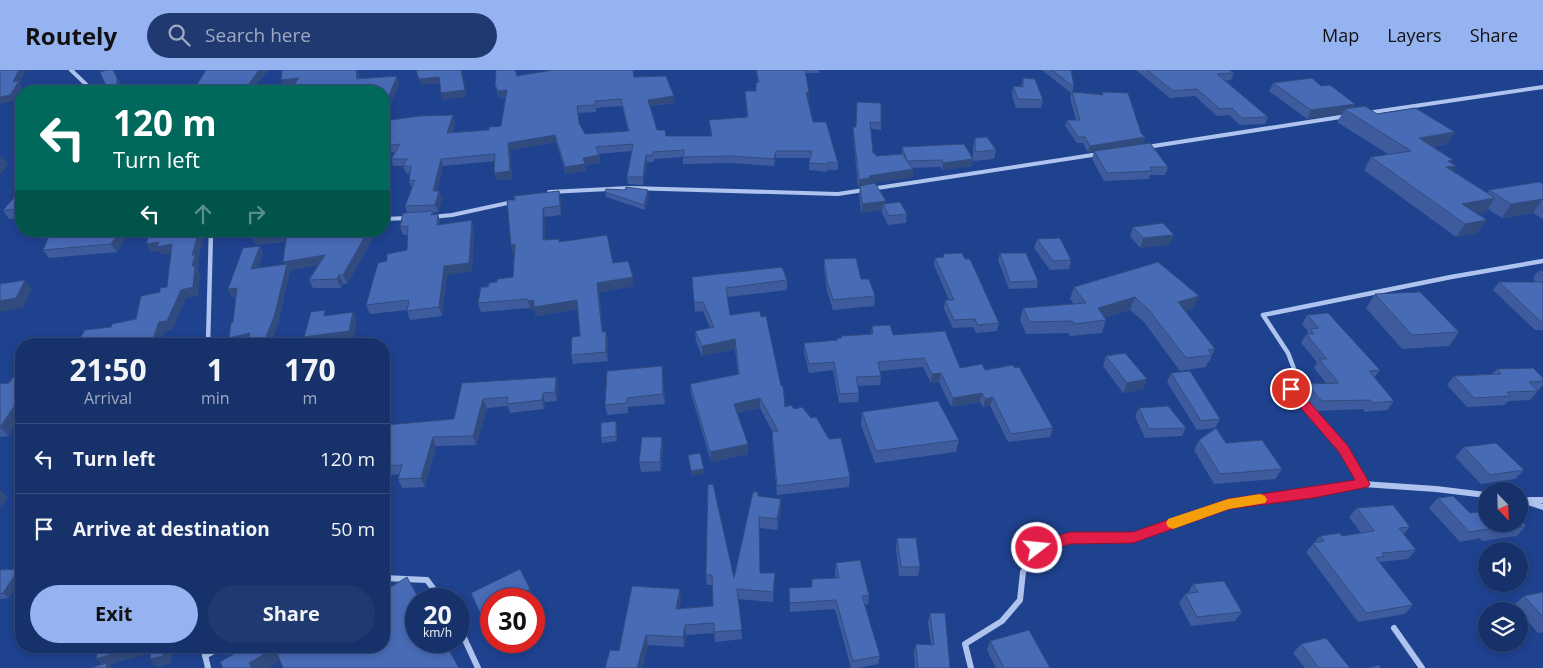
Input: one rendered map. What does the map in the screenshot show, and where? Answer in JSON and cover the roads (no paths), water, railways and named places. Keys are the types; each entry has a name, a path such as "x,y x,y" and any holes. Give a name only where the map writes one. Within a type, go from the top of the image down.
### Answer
{"street":[{"path":"72,70 87,85"},
{"path":"1360,114 1543,87"},
{"path":"1143,147 1350,115"},
{"path":"547,193 564,190 629,188 838,194 1104,153"},
{"path":"423,217 452,215 522,199"},
{"path":"390,219 413,218"},
{"path":"208,338 211,237"},
{"path":"1363,484 1344,449 1291,389 1296,374 1288,353 1263,315 1451,277 1543,261"},
{"path":"971,668 965,644 1002,622 1020,600 1023,572 1037,548 1070,538 1133,537 1228,504 1313,493 1363,484 1478,494"},
{"path":"1528,500 1543,500"},
{"path":"1528,502 1543,507"},
{"path":"390,578 427,580 433,588"},
{"path":"1394,628 1422,668"},
{"path":"470,651 478,668"},
{"path":"204,653 208,668"},
{"path":"205,656 210,653"}]}
